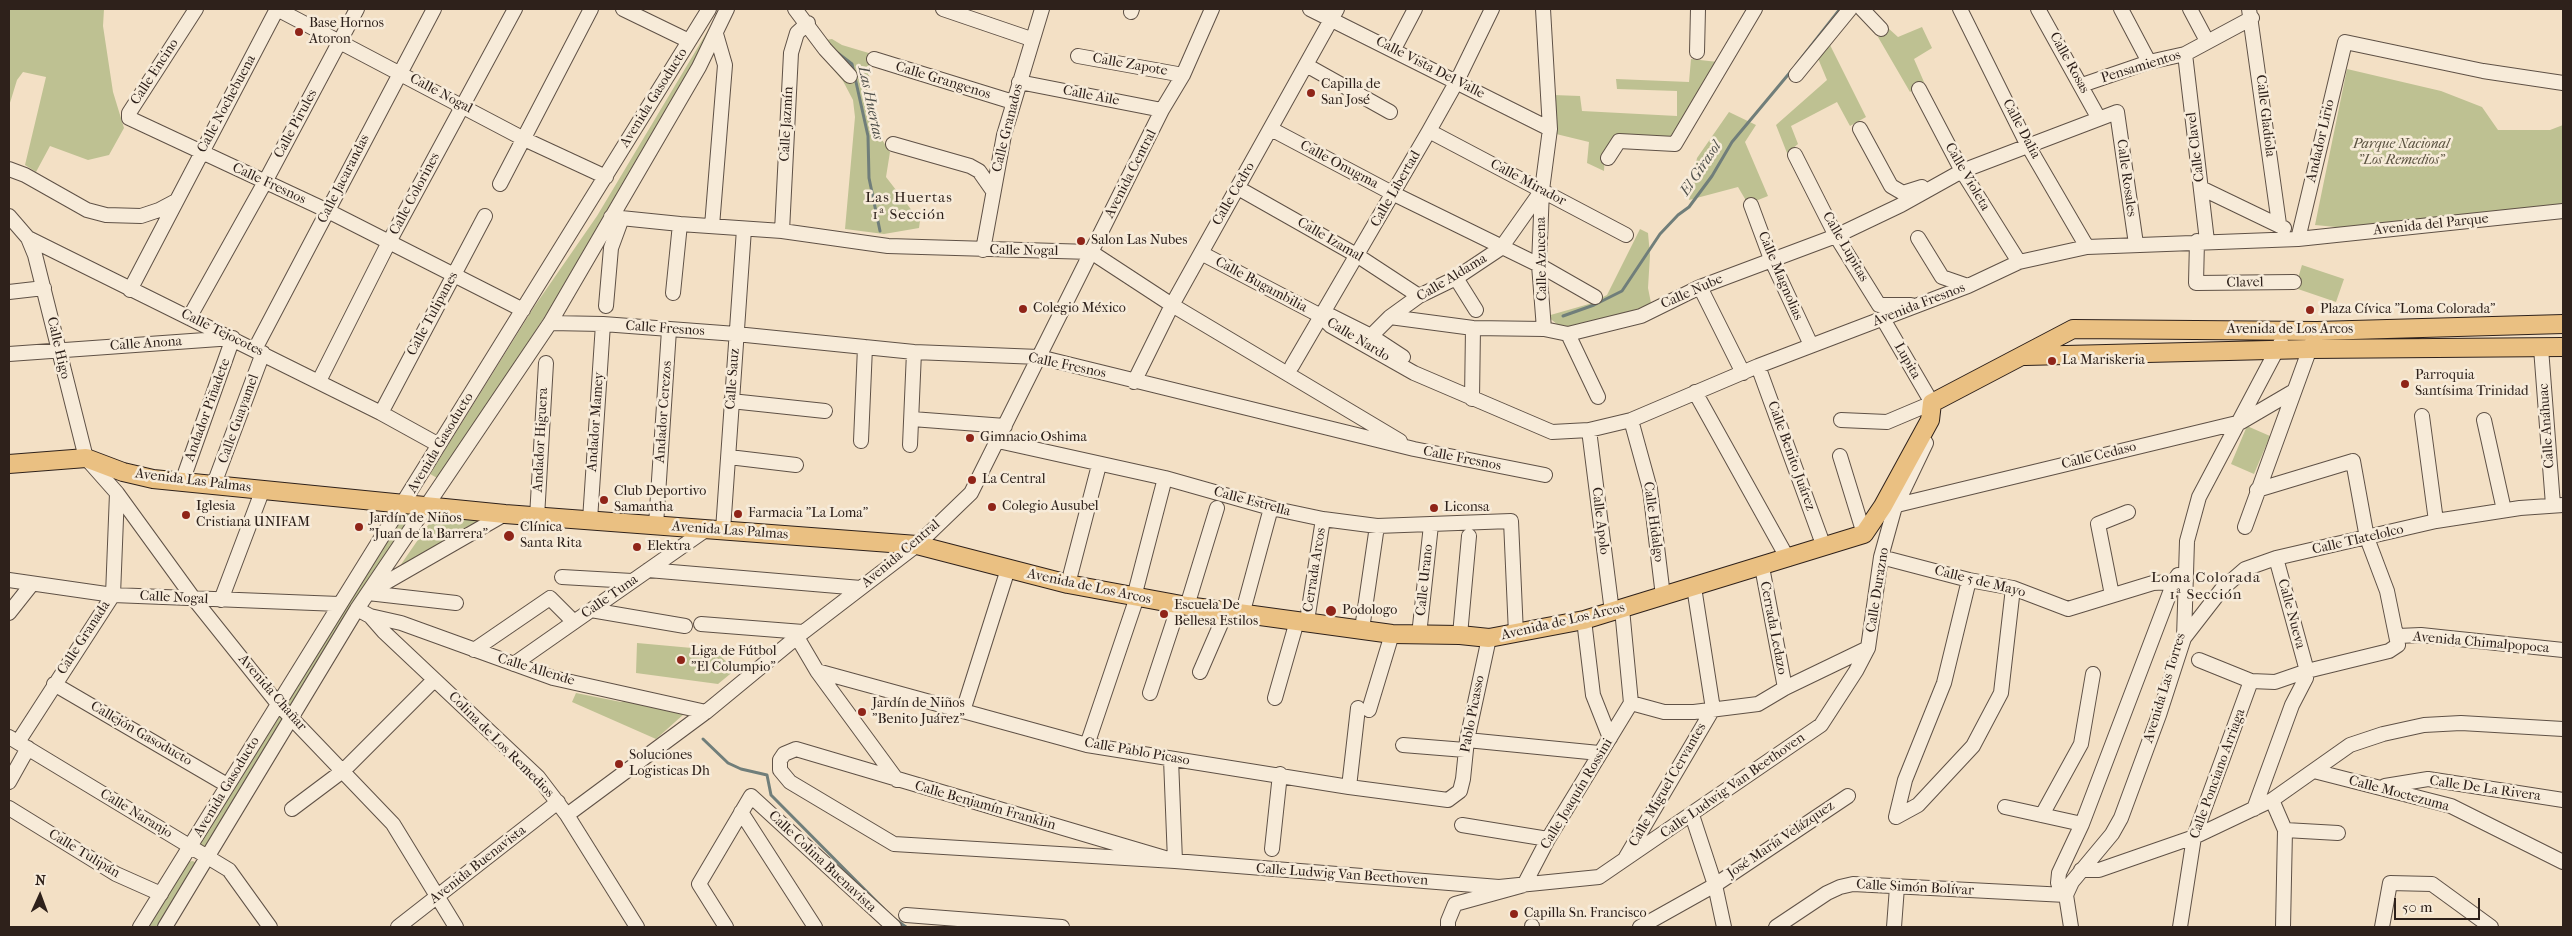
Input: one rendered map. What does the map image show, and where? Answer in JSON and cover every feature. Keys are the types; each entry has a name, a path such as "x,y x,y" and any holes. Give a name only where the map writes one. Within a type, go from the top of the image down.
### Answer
{"main road":[{"name":"Avenida de Los Arcos","path":"1931,411 2073,329 2286,332 2563,324"},
{"name":"Avenida de Los Arcos","path":"2024,356 2310,348 2563,347"},
{"path":"1864,534 1883,506 1931,411"},
{"name":"Avenida Las Palmas","path":"9,464 86,458 138,476 182,482 537,517 917,545"},
{"name":"Avenida de Los Arcos","path":"917,545 1068,584 1183,606 1392,634 1460,635 1489,638 1584,620 1617,611 1864,534"}],"street":[{"name":"Calle Encino","path":"196,9 128,116 140,125 202,153"},
{"name":"Calle Nochebuena","path":"130,290 277,9"},
{"name":"Calle Nogal","path":"277,9 526,140 606,176"},
{"name":"Calle Pirules","path":"189,318 265,182 357,9"},
{"name":"Calle Jacarandas","path":"259,351 399,72 434,9"},
{"name":"Calle Colorines","path":"318,381 389,242 514,9"},
{"path":"503,184 591,9"},
{"path":"623,9 690,41"},
{"name":"Avenida Gasoducto","path":"140,927 339,604 404,504 709,9"},
{"name":"Avenida Gasoducto","path":"165,927 292,720 357,609 550,323 617,217 716,34 727,9"},
{"path":"794,9 808,23 826,49 850,76"},
{"path":"943,9 1031,39"},
{"name":"Calle Granados","path":"983,250 992,191 1013,102 1031,39 1042,9"},
{"name":"Avenida Central","path":"568,815 706,712 800,634 917,545 971,493 1162,110 1182,74 1212,9"},
{"name":"Calle Vista Del Valle","path":"1310,9 1335,14 1394,49 1550,129"},
{"path":"1394,49 1415,9"},
{"name":"Calle Libertad","path":"1292,366 1430,131 1492,9"},
{"name":"Calle Aldama","path":"1370,336 1390,317 1419,296 1456,278 1501,248 1542,190 1550,129 1543,9"},
{"path":"1697,52 1698,9"},
{"path":"1608,158 1619,141 1675,144 1755,9"},
{"path":"1796,75 1850,9"},
{"path":"1862,9 1881,29"},
{"name":"Calle Dalia","path":"1960,9 2027,144 2087,247"},
{"name":"Calle Rosas","path":"2038,9 2082,85 2098,117"},
{"path":"2121,9 2149,62"},
{"path":"2190,9 2207,41"},
{"name":"Calle Cedro","path":"1134,382 1172,305 1335,14"},
{"name":"Pensamientos","path":"2082,85 2149,62 2185,54 2251,14"},
{"name":"Calle Gladiola","path":"2251,14 2279,224"},
{"name":"Calle Jazmín","path":"782,231 791,53 797,33 808,23"},
{"path":"712,226 725,65 716,34"},
{"name":"Andador Lirio","path":"2298,239 2345,42 2483,71 2563,83"},
{"name":"Calle Clavel","path":"2185,54 2200,188 2202,241 2196,283"},
{"name":"Calle Zapote","path":"1078,56 1182,74"},
{"name":"Calle Grangenos","path":"874,59 1013,102"},
{"path":"1306,64 1390,112"},
{"name":"Calle Aile","path":"1019,82 1162,110"},
{"name":"Calle Violeta","path":"1919,89 1962,171 2019,262"},
{"name":"Calle Rosales","path":"2098,117 2117,112 2136,244"},
{"path":"1860,129 1891,186 1903,192 1946,180 1962,171 2027,144 2098,117"},
{"name":"Calle Onugma","path":"1271,129 1392,193 1501,248 1540,265 1595,296"},
{"name":"Calle Mirador","path":"1430,131 1626,235"},
{"path":"893,144 970,166 979,171 992,191"},
{"name":"Calle Fresnos","path":"202,153 328,211 523,310"},
{"name":"Calle Lupitas","path":"1795,155 1836,236 1879,305 1916,305"},
{"path":"9,169 25,175 87,210 106,215 141,216 160,210 177,200"},
{"name":"Calle Nube","path":"1390,317 1473,328 1544,329 1568,334 1641,316 1700,286 1836,236 1901,205 1946,180"},
{"name":"Calle Izamal","path":"1238,188 1358,256 1419,296"},
{"path":"2200,188 2279,224 2298,239"},
{"name":"Calle Azucena","path":"1542,190 1540,265 1544,329"},
{"name":"Calle Magnolias","path":"1751,205 1771,260 1811,345"},
{"name":"Avenida del Parque","path":"2298,239 2563,211"},
{"name":"Calle Tulipanes","path":"381,413 485,216"},
{"name":"Calle Nogal","path":"617,217 680,224 782,231 888,246 1091,252"},
{"path":"606,306 617,217"},
{"name":"Calle Tejocotes","path":"12,222 28,238 130,290 259,351 381,413 439,445"},
{"path":"673,294 680,224"},
{"name":"Calle Sauz","path":"715,529 728,457 744,229"},
{"name":"Calle Higo","path":"28,238 44,288 86,458"},
{"path":"1918,238 1942,278 1968,286"},
{"name":"Avenida Fresnos","path":"1552,432 1589,430 1631,420 1758,366 1968,286 2019,262 2087,247 2202,241 2298,239"},
{"path":"1091,252 1172,305 1414,449"},
{"name":"Calle Bugambilia","path":"1201,253 1321,316"},
{"path":"1456,278 1476,310"},
{"name":"Clavel","path":"2196,283 2294,282"},
{"path":"1700,286 1743,373"},
{"path":"9,292 44,288"},
{"name":"Calle Nardo","path":"1321,316 1331,316 1370,336 1420,368 1431,379"},
{"name":"Calle Nardo","path":"1321,316 1331,326 1414,373 1552,432"},
{"name":"Lupita","path":"1883,319 1931,411"},
{"name":"Calle Fresnos","path":"550,323 603,324 736,334 914,352 1039,357 1134,382 1414,449 1545,475"},
{"name":"Andador Mamey","path":"590,520 603,324"},
{"path":"1472,399 1473,328"},
{"name":"Andador Cerezos","path":"656,525 669,330"},
{"path":"2245,528 2317,331"},
{"name":"Avenida Las Torres","path":"2066,895 2081,870 2112,834 2120,818 2159,715 2184,638 2185,566 2190,524 2199,497 2211,472 2241,422 2286,332"},
{"path":"1568,334 1598,397"},
{"name":"Calle Anona","path":"9,354 233,338"},
{"name":"Andador Piñadete","path":"182,482 233,338"},
{"path":"861,441 865,347"},
{"name":"Calle Anáhuac","path":"2541,348 2558,505"},
{"name":"Calle Guayamel","path":"214,484 259,351"},
{"path":"910,445 914,352"},
{"name":"Andador Higuera","path":"537,517 546,363"},
{"name":"Calle Benito Juárez","path":"1758,366 1824,547"},
{"name":"Calle Cedaso","path":"1897,505 2241,422 2294,391"},
{"path":"1695,392 1788,558"},
{"path":"731,401 825,411"},
{"path":"1841,420 1888,422 1931,411"},
{"name":"Calle Durazno","path":"1868,648 1882,557 1897,505 1926,444 1931,411"},
{"path":"2422,416 2436,521"},
{"path":"912,419 1005,426"},
{"name":"Calle Hidalgo","path":"1631,420 1650,489 1663,596"},
{"path":"2484,420 2504,510"},
{"name":"Calle Apolo","path":"1589,430 1617,611"},
{"name":"Calle Estrella","path":"998,441 1099,465 1165,478 1271,508 1323,519 1377,526 1511,521 1516,634"},
{"path":"1840,456 1864,534"},
{"path":"728,457 796,465"},
{"name":"Avenida Chañar","path":"86,458 117,493 194,599 278,704 344,770 393,824 456,927"},
{"path":"2258,490 2352,461 2367,538 2387,591 2398,641"},
{"path":"1068,584 1099,465"},
{"path":"1087,745 1135,597 1165,478"},
{"path":"221,600 263,490"},
{"name":"Calle Granada","path":"9,782 18,742 113,595 117,493"},
{"name":"Calle Tlatelolco","path":"2184,638 2222,589 2245,569 2276,558 2436,521 2504,510 2558,505"},
{"path":"1150,693 1183,606 1216,508"},
{"path":"1200,672 1234,614 1271,508"},
{"path":"2112,595 2098,524 2128,512"},
{"path":"368,593 505,514"},
{"name":"Cerrada Arcos","path":"1275,698 1302,621 1323,519"},
{"name":"Calle Urano","path":"1419,635 1431,525"},
{"path":"1362,629 1377,526"},
{"name":"Calle Tuna","path":"514,664 648,570 715,529"},
{"path":"1460,635 1469,536"},
{"name":"Calle 5 de Mayo","path":"1882,557 1969,580 2013,588 2068,609 2154,583 2174,582"},
{"name":"Calle Nueva","path":"2276,558 2307,671"},
{"path":"2174,582 2185,566"},
{"name":"Cerrada Ledazo","path":"1762,567 1785,688"},
{"path":"963,712 1008,569"},
{"path":"648,570 861,588"},
{"path":"562,577 632,581"},
{"name":"Calle Nogal","path":"9,580 113,595 339,604"},
{"path":"1969,580 1944,683 1904,780 1896,817 1918,805 1972,746 2002,693 2013,588"},
{"name":"Avenida Las Torres","path":"2071,927 2066,895 2058,883 2059,873 2082,824 2174,582"},
{"path":"9,613 32,584"},
{"name":"Calle Miguel Cervantes","path":"1623,861 1713,709 1694,587"},
{"path":"368,593 456,603"},
{"path":"474,650 550,598 574,622"},
{"name":"Colina de Los Remedios","path":"357,609 370,616 434,680 538,777 568,815 637,927"},
{"path":"591,610 685,626"},
{"path":"1617,611 1631,703"},
{"name":"Calle Allende","path":"370,616 401,623 553,678 706,712"},
{"path":"1584,620 1593,695 1610,738"},
{"path":"701,624 800,634 818,671 896,780"},
{"path":"1349,787 1363,709 1392,634"},
{"name":"Avenida Chimalpopoca","path":"2199,660 2251,681 2275,682 2307,671 2389,651 2398,641 2421,635 2563,650"},
{"name":"Pablo Picasso","path":"1460,791 1466,745 1489,638"},
{"name":"Calle Miguel Cervantes","path":"1631,703 1664,712 1758,704 1785,688 1868,648"},
{"name":"Calle Ludwig Van Beethoven","path":"796,749 784,754 780,760 780,770 784,776 894,844 1175,861 1499,887 1524,885 1599,877 1692,815 1821,725 1856,671 1868,648"},
{"name":"Calle Pablo Picaso","path":"818,671 1087,745 1280,774 1349,787 1448,800 1460,791"},
{"path":"2254,809 2292,705 2306,678 2307,671"},
{"path":"2042,815 2080,744 2092,674"},
{"path":"292,810 344,770 434,680"},
{"name":"Calle Ponciano Arriaga","path":"2180,927 2194,837 2251,681"},
{"name":"Callejón Gasoducto","path":"54,684 227,785"},
{"name":"Calle Joaquín Rossini","path":"1524,885 1548,839 1631,703"},
{"path":"2081,870 2098,870 2194,837 2272,800 2350,746 2383,734 2424,725 2461,723 2563,729"},
{"name":"Calle Naranjo","path":"18,742 229,870 270,927"},
{"path":"1403,744 1466,745 1600,753"},
{"name":"Calle Benjamín Franklin","path":"796,749 1175,861"},
{"path":"1171,759 1175,861"},
{"name":"Calle Moctezuma","path":"2314,771 2452,806 2563,862"},
{"path":"1272,849 1280,774"},
{"name":"Calle De La Rivera","path":"2377,788 2428,779 2563,800"},
{"name":"Calle Colina Buenavista","path":"741,812 751,796 894,927"},
{"name":"José María Velázquez","path":"1640,927 1715,885 1848,796"},
{"path":"2272,800 2286,830 2283,927"},
{"name":"Avenida Buenavista","path":"398,927 558,802"},
{"path":"2005,807 2082,824"},
{"name":"Calle Tulipán","path":"9,808 116,874 161,894"},
{"path":"726,927 699,884 741,812 815,927"},
{"path":"1692,815 1715,885 1724,927"},
{"path":"1462,825 1548,839"},
{"path":"2286,830 2338,833"},
{"path":"2382,927 2390,883 2432,884 2491,927"},
{"name":"Calle Simón Bolívar","path":"1776,927 1840,886 1853,884 2066,895"},
{"path":"1448,927 1448,921 1455,904 1524,885"},
{"path":"1894,927 1897,887"},
{"path":"906,915 1062,927"}],"green space":[{"path":"9,9 104,9 103,26 113,92 124,128 109,155 88,160 50,146 36,172 25,165 46,77 23,72 17,80 9,106"},
{"path":"713,22 703,54 560,293 439,479 430,474 534,307 597,216"},
{"path":"1922,27 1932,48 1914,59 1924,82 1910,92 1878,37 1888,28 1898,37"},
{"path":"832,39 842,45 872,54 867,94 875,129 890,152 886,177 920,221 919,228 884,234 845,229 855,117 853,100 843,81 814,47 825,40"},
{"path":"1830,45 1866,117 1850,126 1837,102 1791,126 1798,144 1787,153 1776,125 1827,80 1817,56"},
{"path":"1691,59 1718,62 1671,140 1614,137 1605,154 1604,171 1587,163 1589,142 1552,133 1553,95 1580,96 1582,111 1677,116 1677,91 1617,89 1616,79 1689,82"},
{"name":"Parque Nacional \"Los Remedios\"","path":"2347,69 2441,91 2482,107 2498,130 2550,130 2563,125 2563,207 2346,228 2315,225"},
{"path":"1729,112 1756,125 1745,142 1768,196 1748,204 1738,187 1689,200 1697,158"},
{"path":"1640,229 1648,233 1650,255 1648,288 1651,303 1631,314 1576,327 1558,325 1547,316 1589,304 1607,295"},
{"path":"2302,265 2344,279 2336,302 2295,288"},
{"path":"2247,426 2270,436 2254,474 2231,464"},
{"path":"409,508 417,511 292,709 286,702"},
{"path":"433,518 489,521 393,576"},
{"name":"Liga de Fútbol \"El Columpio\"","path":"637,643 714,650 735,670 718,684 636,673"},
{"path":"576,693 621,702 629,699 684,714 656,739 572,702"},
{"path":"280,716 285,722 209,849 198,846"},
{"path":"193,861 196,863 161,927 148,927 186,862"}],"waterway":[{"name":"El Girasol","path":"1796,65 1840,9"},
{"name":"Las Huertas","path":"835,51 852,64 868,136 869,178 880,231"},
{"name":"El Girasol","path":"1563,316 1594,305 1622,291 1660,234 1678,215 1689,207 1712,176 1732,142 1792,70"},
{"path":"703,739 728,763 741,769 767,775 771,795 884,909"},
{"path":"896,920 906,927"}],"place":[{"name":"Base Hornos Atoron","path":"299,32"},
{"name":"Capilla de San José","path":"1311,93"},
{"name":"Salon Las Nubes","path":"1081,241"},
{"name":"Colegio México","path":"1023,309"},
{"name":"Plaza Cívica \"Loma Colorada\"","path":"2310,310"},
{"name":"La Mariskeria","path":"2052,361"},
{"name":"Parroquia Santísima Trinidad","path":"2405,384"},
{"name":"Gimnacio Oshima","path":"970,438"},
{"name":"La Central","path":"972,480"},
{"name":"Club Deportivo Samantha","path":"604,500"},
{"name":"Colegio Ausubel","path":"992,507"},
{"name":"Liconsa","path":"1434,508"},
{"name":"Farmacia \"La Loma\"","path":"738,514"},
{"name":"Iglesia Cristiana UNIFAM","path":"186,515"},
{"name":"Jardín de Niños \"Juan de la Barrera\"","path":"359,527"},
{"name":"Clínica Santa Rita","path":"509,536"},
{"name":"Elektra","path":"637,547"},
{"name":"Podologo","path":"1331,611"},
{"name":"Escuela De Bellesa Estilos","path":"1164,614"},
{"name":"Liga de Fútbol \"El Columpio\"","path":"681,660"},
{"name":"Jardín de Niños \"Benito Juárez\"","path":"862,712"},
{"name":"Soluciones Logisticas Dh","path":"619,764"},
{"name":"Capilla Sn. Francisco","path":"1514,914"}],"district":[{"name":"Las Huertas 1ª Sección","path":"909,206"},
{"name":"Loma Colorada 1ª Sección","path":"2206,586"}]}
